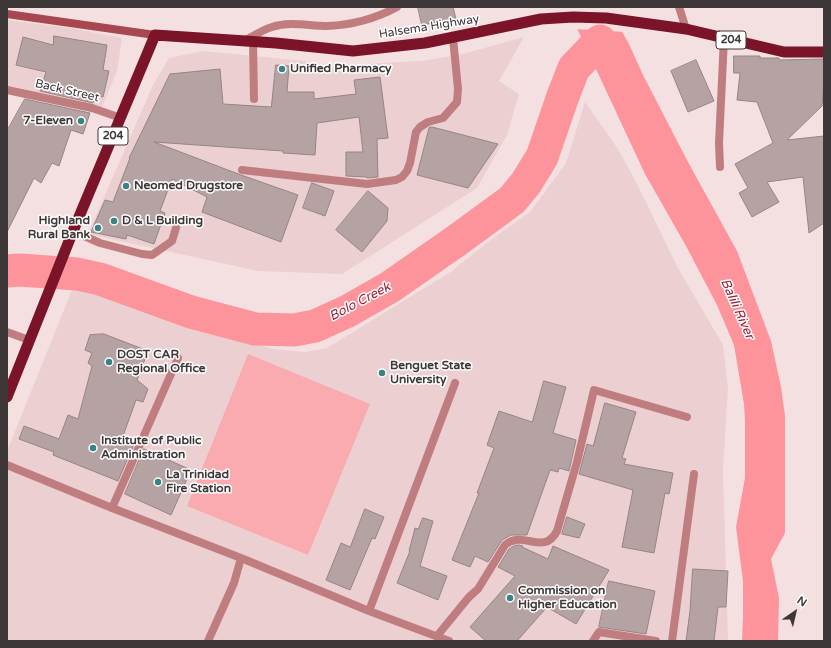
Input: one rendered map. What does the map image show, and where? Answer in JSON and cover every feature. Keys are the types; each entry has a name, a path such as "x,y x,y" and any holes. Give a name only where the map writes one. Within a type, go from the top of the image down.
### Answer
{"highway":[{"name":"Halsema Highway","path":"155,35 248,41 353,51 425,43 453,38 504,25 541,19 573,17 639,21 686,28 784,52 824,52"},
{"name":"204","path":"7,397 72,234 155,35"}],"main road":[{"path":"7,14 155,35"}],"street":[{"path":"254,99 248,41 272,27 293,24 326,26 361,22 383,15 397,7"},
{"path":"679,7 686,28"},
{"path":"242,170 368,184 396,180 402,177 407,172 410,163 416,132 420,127 428,122 443,118 457,102 458,89 453,38"},
{"path":"720,167 719,142 724,38"},
{"name":"Back Street","path":"7,90 92,108 121,118"},
{"path":"72,234 100,243 142,254 152,255 172,242 176,228"},
{"path":"7,332 29,340"},
{"path":"112,508 178,358"},
{"path":"369,611 455,383"},
{"path":"438,636 462,605 478,589 505,545 515,539 542,543 548,542 553,538 557,531 577,462 594,390 687,417"},
{"path":"7,465 241,558 369,611 438,636 447,641"},
{"path":"672,641 694,474"},
{"path":"208,641 234,583 241,558"},
{"path":"593,641 599,632 656,641"}],"shaded area":[{"path":"7,20 71,28 122,38 117,71 100,112 7,88"},
{"path":"524,37 499,81 519,94 507,135 477,188 342,274 258,271 88,234 153,85 169,58 203,51 305,61 338,68 379,63 422,61 459,55"},
{"name":"Benguet State University","path":"585,102 618,149 635,180 678,268 723,345 728,388 723,470 728,641 7,641 7,451 74,285 272,349 305,352 327,348 452,271 489,241 530,212 566,163"},
{"path":"248,354 370,404 308,555 187,506"}],"water":[{"name":"Balili River","path":"567,7 608,7 629,44 643,75 688,162 737,251 771,341 781,387 785,416 785,533 771,559 779,598 778,641 742,641 743,581 736,527 745,478 745,420 744,404 734,345 717,305 686,246 645,174"}],"pier":[{"path":"565,7 611,7 625,32 575,29"}],"building":[{"path":"418,7 453,7 456,19 422,25"},
{"path":"54,36 107,45 103,70 109,71 103,97 96,95 93,103 40,91 46,72 16,65 23,37 53,45"},
{"path":"734,56 760,56 760,58 779,58 779,60 824,59 822,106 787,140 824,136 824,223 809,233 803,177 767,182 779,202 752,217 739,193 748,188 735,164 773,143 757,102 737,100 740,73 734,73"},
{"path":"696,60 714,101 688,112 671,71"},
{"path":"276,65 289,66 287,92 314,92 314,99 356,94 354,80 380,77 388,138 377,139 378,177 367,178 346,176 346,152 363,152 359,117 317,123 315,155 283,153 283,151 154,142 298,195 281,242 202,212 207,197 172,179 160,211 165,213 154,244 127,235 126,239 91,232 105,200 113,202 129,158 170,74 220,69 223,104 271,107"},
{"path":"25,99 90,113 83,134 71,130 59,166 52,163 41,183 34,178 7,232 7,131"},
{"path":"432,127 498,144 468,188 417,175 429,128"},
{"path":"312,183 334,191 325,216 303,208"},
{"path":"368,191 388,208 387,221 362,252 336,230"},
{"path":"104,334 148,351 137,380 148,389 143,402 136,400 123,436 134,440 134,444 118,481 53,455 54,452 19,439 24,426 59,439 68,415 78,419 92,366 88,363 92,353 85,350 90,335"},
{"path":"544,381 566,387 553,433 576,440 569,471 559,468 558,472 550,470 527,535 511,535 502,540 488,562 475,556 470,567 452,560 479,493 477,493 494,448 487,445 499,411 532,422"},
{"path":"605,403 636,412 622,458 626,459 624,464 673,473 669,494 665,493 654,553 622,547 633,490 579,474 587,444 593,446"},
{"name":"La Trinidad Fire Station","path":"144,449 191,470 171,515 125,494"},
{"path":"365,509 384,517 375,539 372,538 350,590 326,580 341,543 350,547"},
{"path":"567,517 585,524 579,538 562,534"},
{"path":"423,518 433,521 420,566 447,576 438,600 397,583 410,551 415,528 418,529"},
{"path":"519,545 548,559 553,546 609,570 576,624 547,607 517,641 486,641 470,627 515,576 498,567 509,549"},
{"path":"693,569 728,571 726,607 718,607 714,641 686,641"},
{"path":"609,581 655,591 646,634 599,627"}],"waterway":[{"name":"Bolo Creek","path":"7,271 19,270 77,274 100,279 191,312 255,329 294,330 315,326 348,311 390,287 512,200 526,183 542,157 574,68 600,41"}],"place":[{"name":"Unified Pharmacy","path":"282,69"},
{"name":"7-Eleven","path":"81,121"},
{"name":"Neomed Drugstore","path":"126,186"},
{"name":"D & L Building","path":"114,221"},
{"name":"Highland Rural Bank","path":"98,228"},
{"name":"DOST CAR Regional Office","path":"109,362"},
{"name":"Benguet State University","path":"382,373"},
{"name":"Institute of Public Administration","path":"93,448"},
{"name":"La Trinidad Fire Station","path":"158,482"},
{"name":"Commission on Higher Education","path":"510,598"}]}
